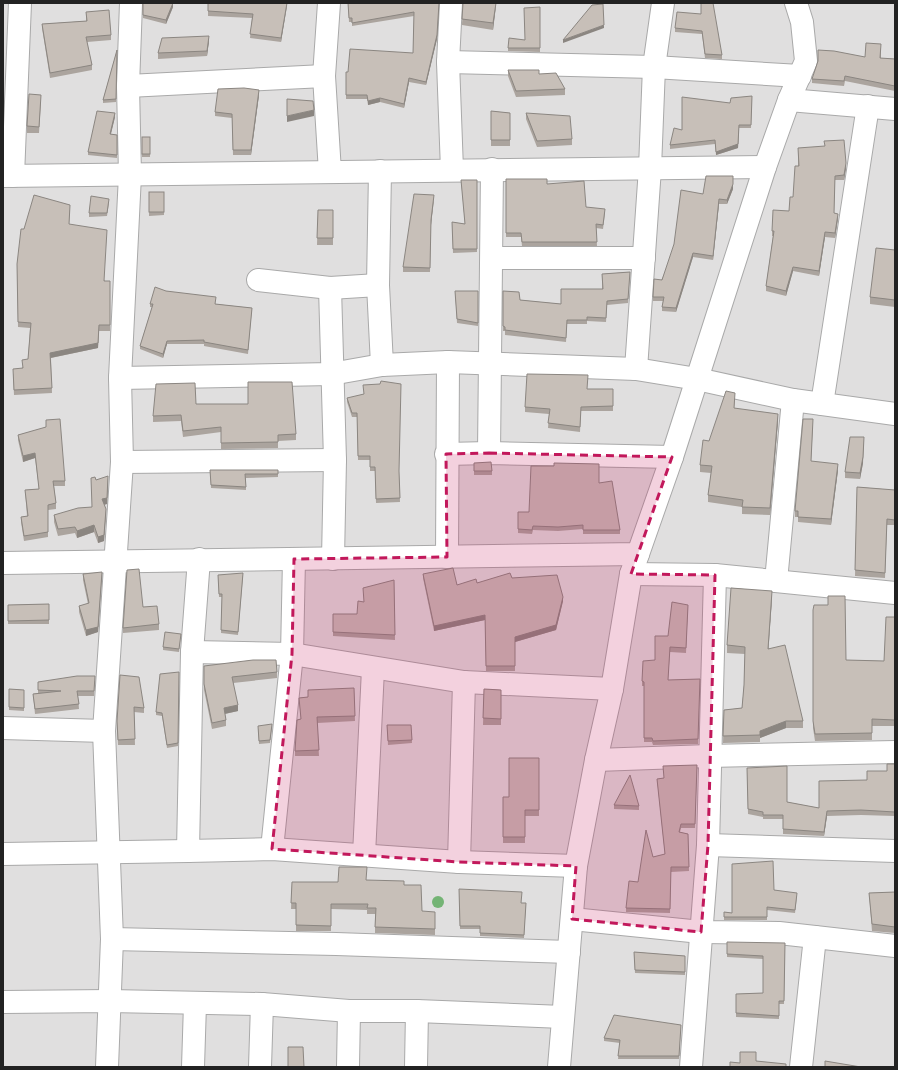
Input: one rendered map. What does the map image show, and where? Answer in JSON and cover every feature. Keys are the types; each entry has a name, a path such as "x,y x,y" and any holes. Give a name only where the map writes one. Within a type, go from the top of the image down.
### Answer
{"street":[{"path":"107,1067 112,939 104,731 117,561 122,462 120,378 130,175 128,86 131,3"},
{"path":"329,3 324,76 330,172"},
{"path":"451,3 448,62 452,170"},
{"path":"636,369 650,168 654,67 663,3"},
{"path":"559,1067 576,866 596,760 612,689 634,564 672,457 765,167 789,100 806,60 802,22 796,3"},
{"path":"14,7 8,176 492,169 765,167"},
{"path":"448,62 654,67 800,76"},
{"path":"128,86 324,76"},
{"path":"789,100 895,109"},
{"path":"822,404 868,106"},
{"path":"489,453 492,169"},
{"path":"380,171 378,285 382,365"},
{"path":"492,258 644,258"},
{"path":"258,280 330,288 378,285"},
{"path":"330,288 331,374 335,460 333,559"},
{"path":"447,557 446,454 448,362"},
{"path":"120,378 331,374 382,365 489,362 636,369 697,379 793,400 895,414"},
{"path":"776,581 793,400"},
{"path":"446,454 489,453 672,457"},
{"path":"122,462 335,460"},
{"path":"3,563 199,559 447,557 634,564 776,581 895,593"},
{"path":"188,851 192,652 199,559"},
{"path":"272,849 292,654 294,559"},
{"path":"691,1067 708,845 709,756 715,574"},
{"path":"192,652 292,654 373,669 464,682 612,689"},
{"path":"364,855 373,669"},
{"path":"459,862 464,682"},
{"path":"3,728 104,731"},
{"path":"596,760 895,752"},
{"path":"708,845 895,851"},
{"path":"3,854 272,849 459,862 576,866"},
{"path":"572,919 701,932 779,933 895,946"},
{"path":"801,1067 815,937"},
{"path":"112,939 344,944 569,952"},
{"path":"3,1002 110,1001 195,1004 262,1004 349,1011 417,1011 563,1017"},
{"path":"193,1067 195,1004"},
{"path":"260,1067 262,1004"},
{"path":"348,1067 349,1011"},
{"path":"416,1067 417,1011"}],"highlighted area":[{"path":"489,453 672,457 631,574 715,575 708,845 701,932 572,919 576,866 459,862 272,849 292,654 294,559 447,557 446,454"}],"shaded area":[{"path":"3,3 895,3 895,1067 3,1067"}],"building":[{"path":"143,3 173,3 166,20 143,15"},
{"path":"208,3 287,3 281,38 250,34 253,14 208,11"},
{"path":"348,3 439,3 437,35 426,82 409,78 404,104 380,98 368,101 367,95 346,95 346,72 348,72 350,49 413,53 414,12 352,23 352,18 349,18"},
{"path":"463,3 496,3 493,23 462,19"},
{"path":"701,3 713,3 722,55 705,54 702,31 675,28 677,12 701,14"},
{"path":"603,4 604,25 563,40 592,5"},
{"path":"540,7 540,48 508,48 509,38 525,40 524,8"},
{"path":"109,10 111,35 86,37 92,65 50,73 42,24 87,21 86,12"},
{"path":"209,36 207,51 158,53 162,38"},
{"path":"866,43 881,44 880,58 895,59 895,86 845,76 844,81 812,79 818,61 818,50 834,51 865,57"},
{"path":"117,50 116,99 103,100"},
{"path":"508,70 539,70 539,74 556,73 565,89 516,91"},
{"path":"244,88 259,90 251,150 233,150 232,114 215,112 218,89"},
{"path":"29,94 41,95 39,127 27,126"},
{"path":"752,96 751,125 739,125 738,144 716,152 715,140 670,145 674,128 682,130 682,97 730,103 731,98"},
{"path":"287,99 313,101 314,110 287,116"},
{"path":"97,111 115,113 110,134 117,135 117,155 88,152"},
{"path":"491,111 510,113 510,140 491,140"},
{"path":"526,113 570,116 572,139 537,141"},
{"path":"142,137 150,137 150,154 142,154"},
{"path":"844,140 846,163 844,175 835,176 834,213 838,214 835,233 825,232 819,271 793,267 786,291 766,286 774,231 772,231 773,210 789,211 790,197 793,197 795,166 799,166 798,148 825,146 824,141"},
{"path":"706,176 733,176 733,184 727,200 719,199 713,256 693,253 676,308 662,307 664,297 653,297 654,279 662,280 674,244 681,190 703,194"},
{"path":"506,179 547,179 547,184 584,181 586,207 605,209 603,225 596,224 597,242 522,242 521,233 506,233"},
{"path":"461,180 477,180 477,249 453,249 452,222 465,224"},
{"path":"149,192 164,192 164,212 149,212"},
{"path":"414,194 434,195 431,220 430,268 403,267"},
{"path":"34,195 70,205 69,224 107,230 104,281 110,281 110,325 99,325 98,343 50,353 52,388 14,390 13,369 23,368 22,360 28,359 31,323 18,322 17,264 21,229 24,229"},
{"path":"91,196 109,199 107,213 89,213"},
{"path":"318,210 333,210 333,238 317,238"},
{"path":"876,248 895,250 895,300 870,297"},
{"path":"630,272 628,299 607,301 606,318 587,317 587,320 567,320 566,338 505,330 505,327 503,326 503,291 519,292 520,300 561,304 561,289 603,289 602,274"},
{"path":"155,287 166,291 216,297 215,304 252,308 248,350 204,342 204,340 167,341 163,354 140,346 153,304 150,304"},
{"path":"455,291 478,291 478,323 457,319"},
{"path":"527,374 588,375 587,389 613,389 613,406 581,407 580,427 548,423 550,409 525,407"},
{"path":"381,381 401,384 399,471 400,498 376,499 375,467 370,467 370,456 358,456 357,413 352,413 347,398 364,394 363,385 380,384"},
{"path":"248,382 292,382 296,434 278,435 278,442 221,443 221,427 183,431 181,415 153,416 156,384 195,383 196,404 248,404"},
{"path":"726,391 735,393 734,408 778,414 770,508 742,507 743,500 708,495 712,466 700,465 703,440 709,441"},
{"path":"60,419 65,481 53,481 56,503 48,505 48,532 24,536 21,517 28,516 25,490 39,489 35,453 23,456 18,435 46,427 46,420"},
{"path":"803,419 813,419 811,461 838,464 831,519 798,517 798,511 795,511"},
{"path":"850,437 864,437 863,457 860,473 845,472"},
{"path":"491,462 492,471 474,471 474,463"},
{"path":"554,463 599,464 599,483 612,481 620,530 583,530 583,525 558,527 533,526 532,530 518,529 518,512 529,512 531,466 554,466"},
{"path":"210,470 278,470 278,474 245,474 246,487 211,485"},
{"path":"108,476 107,498 102,499 106,509 104,535 98,537 94,525 77,531 75,527 58,529 54,515 78,508 92,507 91,478 95,477 96,480"},
{"path":"857,487 895,490 895,520 887,519 885,573 855,570"},
{"path":"453,568 457,585 476,579 477,583 510,573 512,578 557,575 563,597 556,625 515,637 515,666 486,666 485,615 434,626 423,574"},
{"path":"139,569 143,607 157,606 159,624 123,628 127,570"},
{"path":"102,572 98,627 86,630 79,606 89,603 83,574"},
{"path":"243,573 238,632 221,630 222,594 219,594 218,575"},
{"path":"394,580 395,635 333,632 333,614 357,614 358,601 364,602 363,588"},
{"path":"731,588 772,591 768,649 785,645 803,721 786,721 760,731 760,735 723,736 724,710 742,708 744,685 745,647 727,645"},
{"path":"828,596 845,596 846,660 884,661 886,617 895,617 895,720 872,719 872,733 815,734 813,721 813,610 814,605 828,605"},
{"path":"672,602 688,605 686,648 670,647 668,680 700,679 698,739 653,741 652,738 644,738 644,682 642,681 643,661 655,660 655,636 668,636"},
{"path":"49,604 49,620 8,621 8,605"},
{"path":"165,632 181,634 179,649 163,647"},
{"path":"253,660 276,660 277,672 232,677 238,705 224,708 226,720 212,723 204,684 204,666"},
{"path":"179,672 178,743 167,745 162,713 156,712 160,674"},
{"path":"120,675 139,677 144,708 134,707 135,739 118,740 117,721"},
{"path":"77,676 95,676 94,691 77,691 79,704 35,709 33,694 61,691 38,690 38,682"},
{"path":"354,688 355,716 317,717 319,750 295,751 297,720 301,719 299,698 308,697 308,690"},
{"path":"9,689 24,690 24,708 9,707"},
{"path":"484,689 501,690 501,719 483,718"},
{"path":"272,724 270,740 259,741 258,726"},
{"path":"387,725 411,725 412,740 388,741"},
{"path":"509,758 539,758 539,810 525,810 525,837 503,837 503,797 509,797"},
{"path":"887,764 895,764 895,812 861,810 827,811 824,832 783,829 783,815 763,815 763,812 748,809 747,768 787,766 787,802 819,808 819,781 867,780 867,771 887,771"},
{"path":"697,765 695,824 681,824 679,832 688,834 689,867 671,867 670,909 626,908 629,881 638,882 646,830 653,857 665,854 657,779 664,778 663,766"},
{"path":"630,775 639,806 614,805"},
{"path":"773,861 774,890 797,893 795,910 767,907 767,917 724,917 724,912 732,913 732,864"},
{"path":"339,867 367,867 366,880 404,881 404,885 421,885 422,911 435,912 435,929 375,927 376,908 367,908 368,904 331,904 331,926 296,925 296,903 291,903 292,882 338,882"},
{"path":"459,889 522,892 521,903 526,903 524,935 480,933 480,926 460,926"},
{"path":"895,892 895,927 872,924 869,893"},
{"path":"727,942 785,943 784,1001 779,1001 779,1016 736,1013 736,994 763,993 763,956 727,954"},
{"path":"634,952 685,956 685,972 635,970"},
{"path":"614,1015 681,1025 679,1056 618,1056 620,1040 604,1038"},
{"path":"288,1047 303,1047 304,1067 288,1067"},
{"path":"740,1052 756,1052 756,1061 786,1064 786,1067 730,1067 730,1062 740,1063"},
{"path":"825,1061 861,1067 825,1067"}]}
